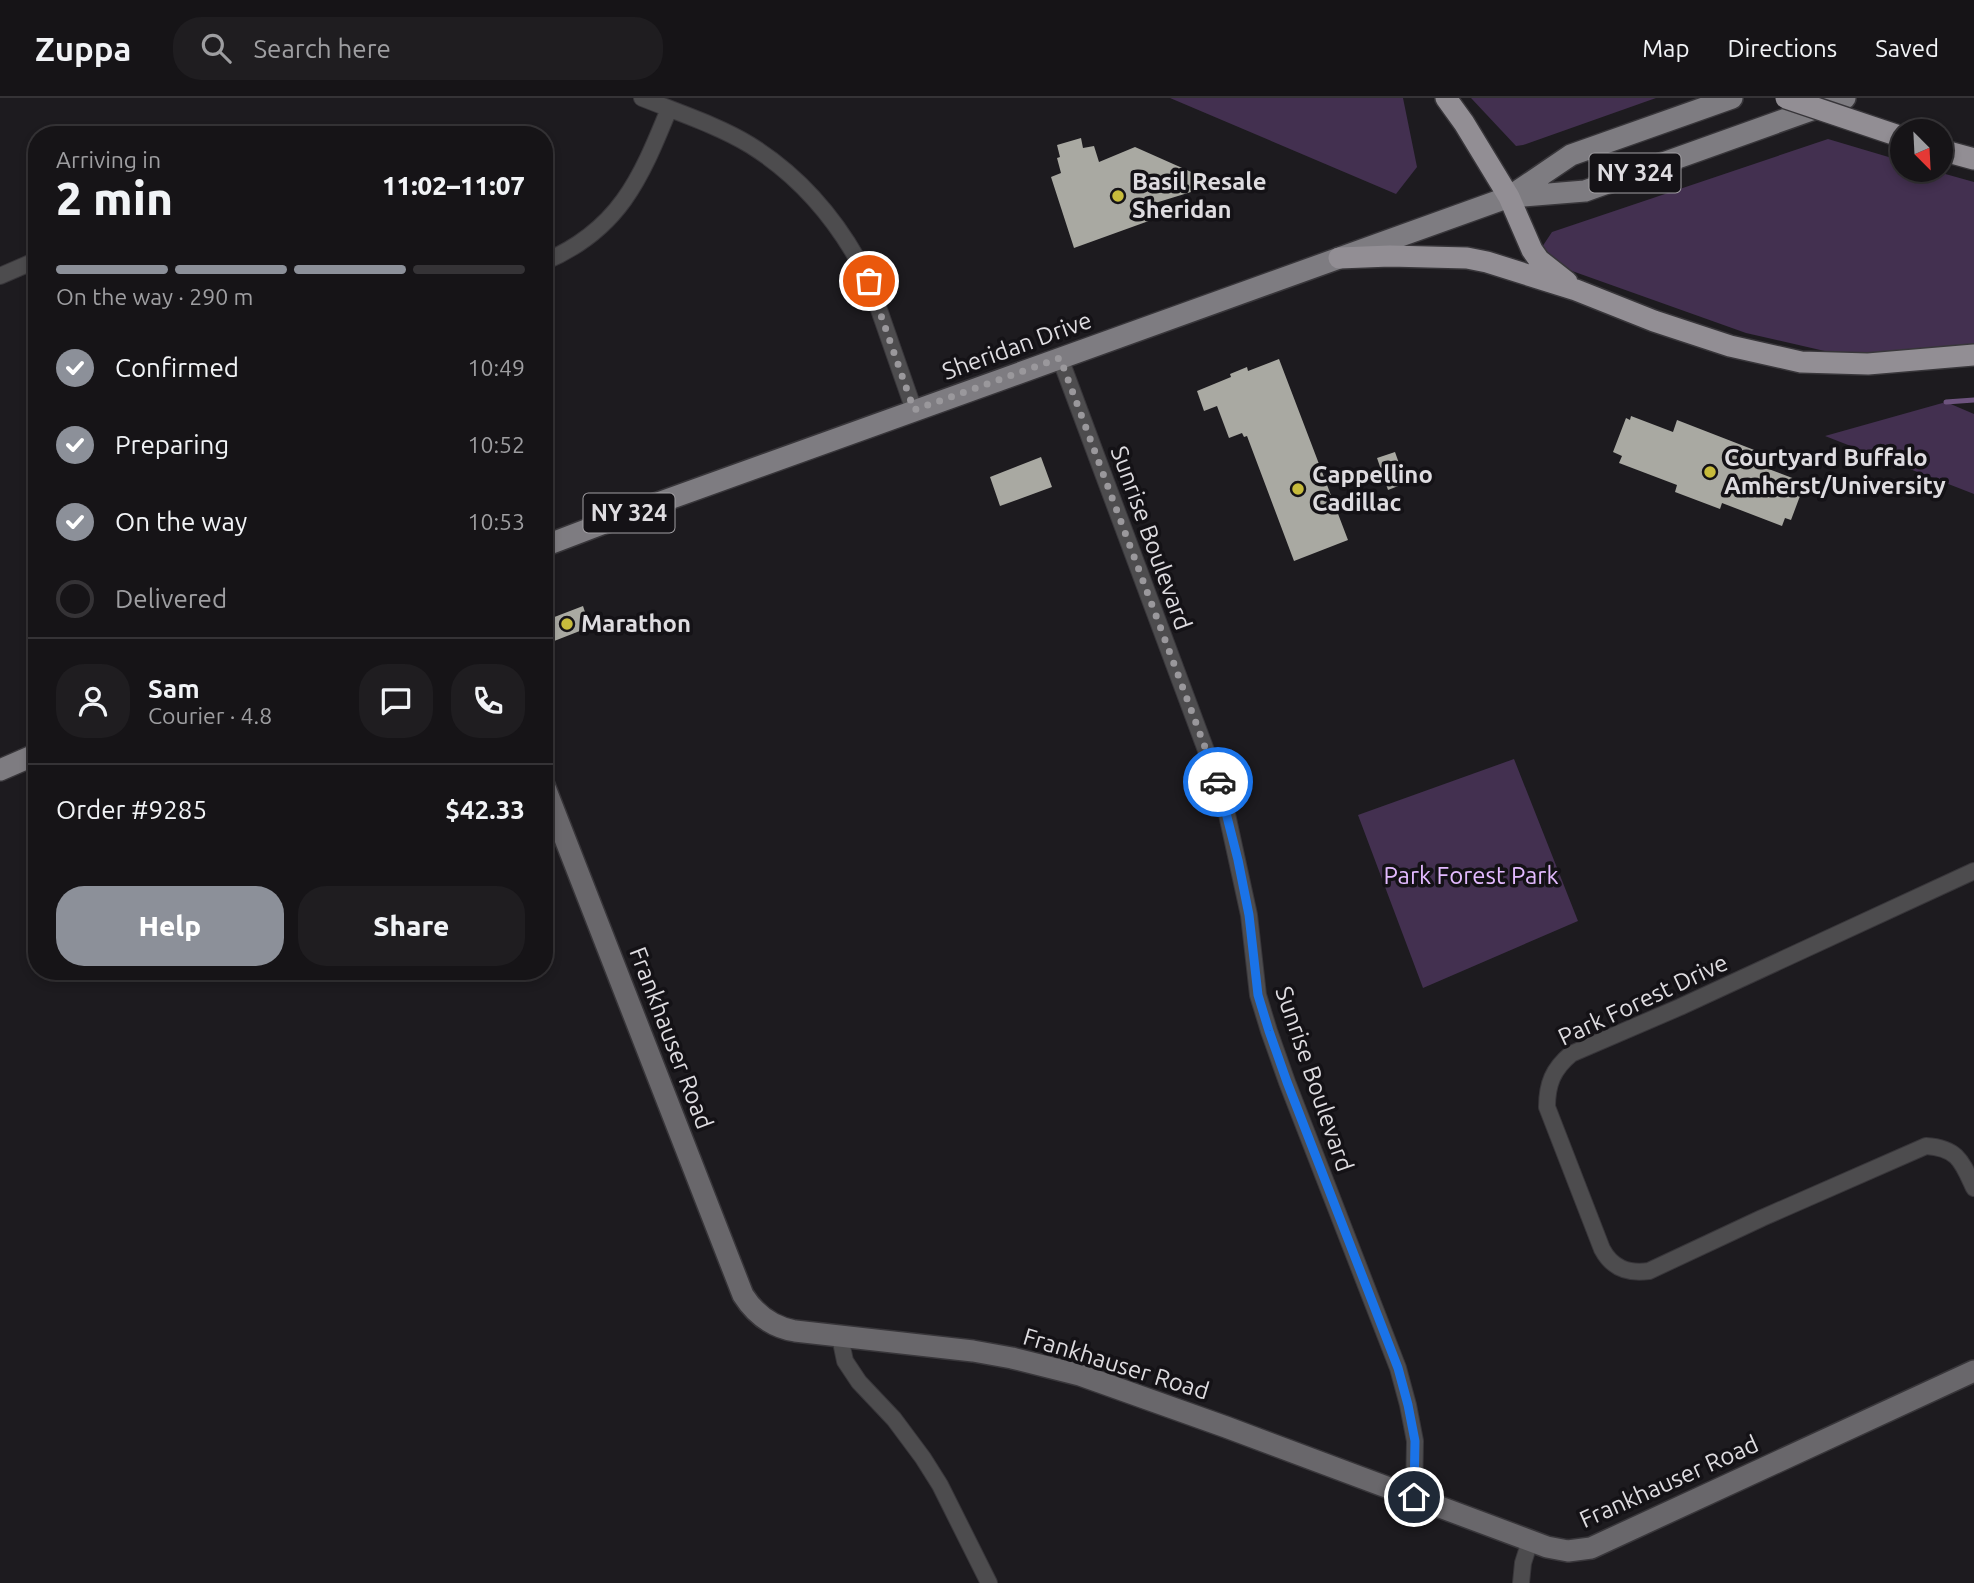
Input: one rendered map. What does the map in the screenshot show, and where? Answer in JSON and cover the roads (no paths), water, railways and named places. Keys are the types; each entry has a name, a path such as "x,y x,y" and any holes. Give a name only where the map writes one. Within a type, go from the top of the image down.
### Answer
{"highway":[{"path":"1446,98 1471,133 1508,197 1539,260 1576,290"},
{"path":"1786,98 1890,133"},
{"path":"1953,154 1974,159"},
{"path":"1339,258 1467,258 1488,262 1576,290 1654,321 1730,346 1801,362 1868,364 1974,355"}],"main road":[{"name":"Sheridan Drive","path":"553,543 656,503 1508,197 1571,155 1732,98"},
{"name":"Sheridan Drive","path":"1508,197 1585,191 1845,98"},
{"path":"0,770 28,758"}],"street":[{"path":"642,98 750,145 788,172 817,200 859,261 869,281 914,410"},
{"path":"553,258 579,245 613,216 651,154 669,109"},
{"path":"0,276 28,264"},
{"name":"Sunrise Boulevard","path":"1060,358 1223,796 1249,915 1258,995 1287,1082 1398,1368 1415,1441 1414,1497"},
{"name":"Frankhauser Road","path":"553,808 743,1295 754,1310 779,1328 1012,1358 1080,1376 1530,1541 1573,1551 1591,1548 1974,1371"},
{"name":"Park Forest Drive","path":"1974,871 1680,1007 1571,1054 1559,1064 1549,1080 1547,1107 1602,1249 1614,1265 1637,1273 1649,1271 1926,1146 1952,1152 1962,1161 1974,1188"},
{"path":"841,1337 845,1361 859,1382 894,1419 923,1458 940,1485 989,1583"},
{"path":"1521,1583 1523,1563 1530,1541"}],"waterway":[{"path":"1946,402 1974,400"}],"place":[{"name":"Basil Resale Sheridan","path":"1118,196"},
{"name":"Courtyard Buffalo Amherst/University","path":"1710,472"},
{"name":"Cappellino Cadillac","path":"1298,489"},
{"name":"Marathon","path":"567,624"}],"park label":[{"name":"Park Forest Park","path":"1471,876"}]}
